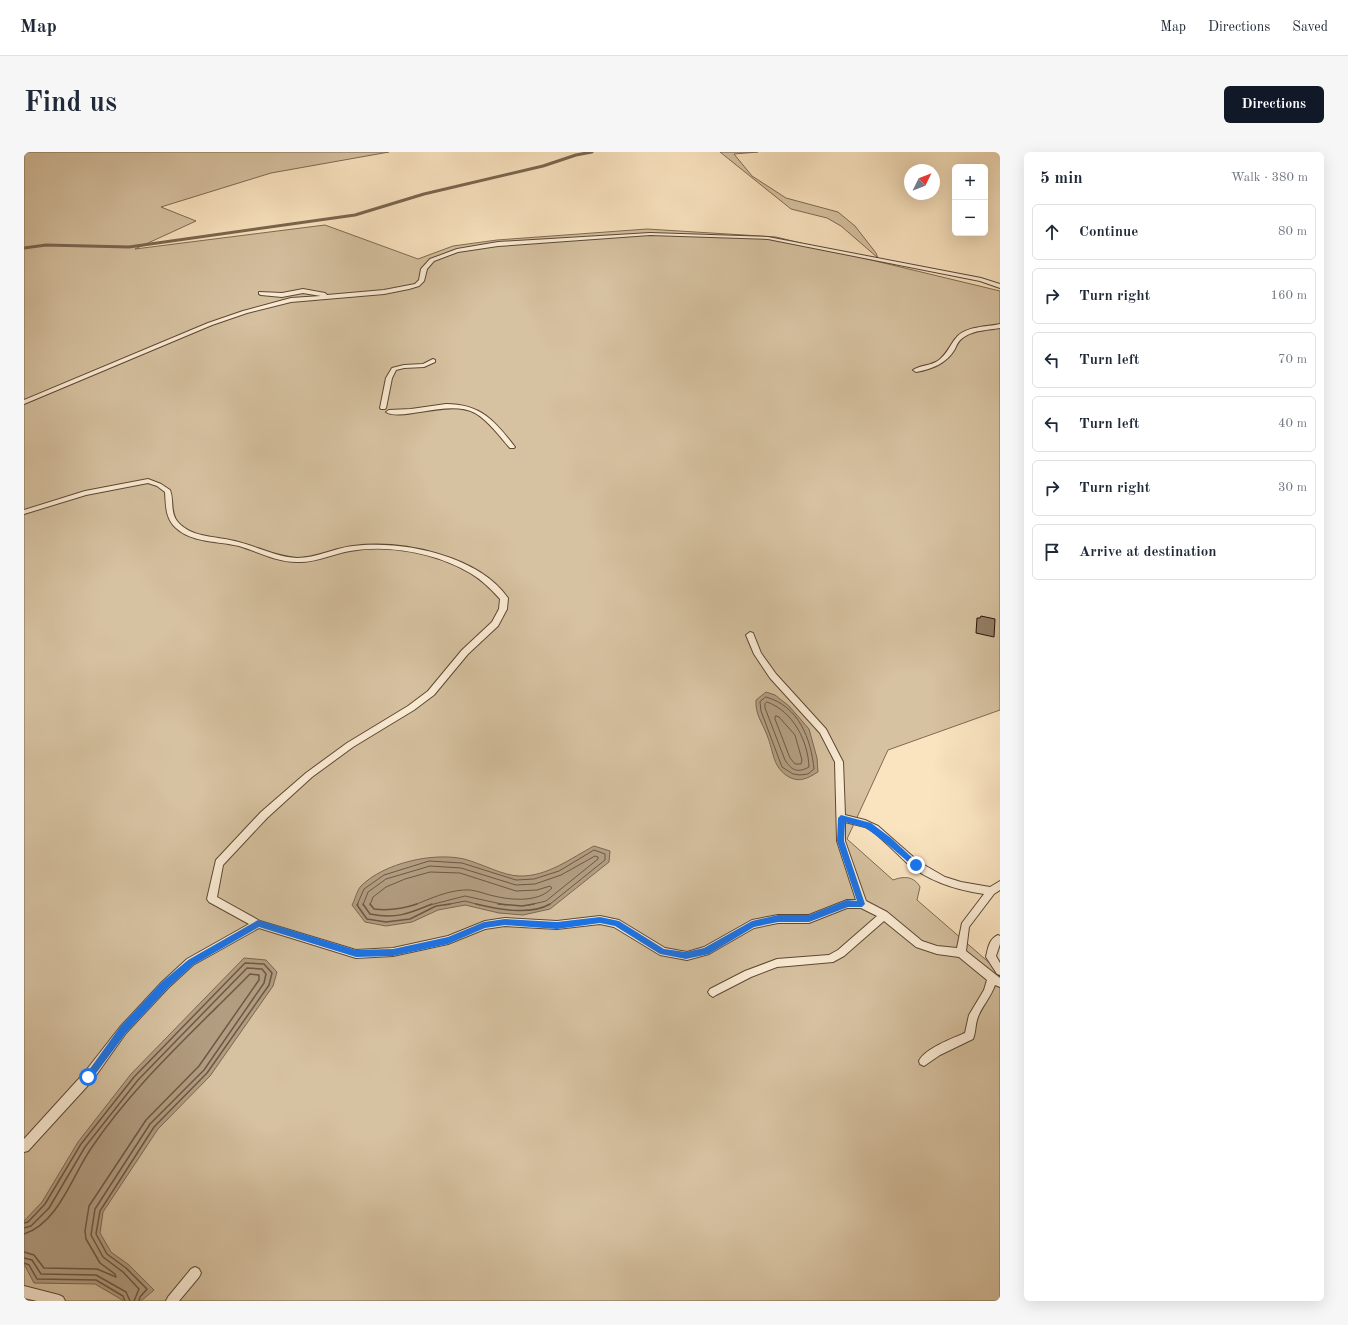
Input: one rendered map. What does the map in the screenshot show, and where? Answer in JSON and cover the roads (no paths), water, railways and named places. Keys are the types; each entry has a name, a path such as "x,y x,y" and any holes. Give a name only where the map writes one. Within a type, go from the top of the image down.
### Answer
{"lane":[{"path":"24,402 210,324 245,312 291,300 384,292 407,288 417,285 422,280 424,269 432,260 457,251 498,244 650,234 768,238 788,240 982,280 1000,286"},
{"path":"261,293 282,295 312,291 330,296"},
{"path":"916,370 928,369 936,365 948,355 960,336 1000,326"},
{"path":"433,361 424,366 404,366 394,369 390,378 386,410 407,412 452,406 466,407 478,412 488,420 512,447"},
{"path":"24,512 85,493 148,481 159,485 168,491 169,507 174,523 188,534 247,546 284,560 301,561 322,557 349,548 377,545 425,552 453,562 481,576 495,586 504,598 503,610 495,624 465,652 431,693 411,708 350,745 309,775 264,815 219,863 212,899 258,924 356,954 393,952 448,940 484,925 505,922 557,925 600,920 616,923 663,952 686,956 706,952 752,924 778,919 809,918 847,904 862,904 884,915 919,944 937,950 961,953 996,981 974,1016 972,1032 969,1036 936,1052 924,1061"},
{"path":"750,635 758,654 773,676 823,731 840,762 841,841 862,904"},
{"path":"841,818 868,825 889,840 916,865 946,881 991,891"},
{"path":"961,953 965,926 991,891 1000,885"},
{"path":"713,992 748,974 777,963 830,959 840,953 884,915"},
{"path":"24,1147 88,1077 123,1030 165,985 190,962 258,924"},
{"path":"998,939 994,944 991,957 1000,971"},
{"path":"172,1301 195,1273"},
{"path":"24,1292 59,1301"}],"water":[{"path":"766,692 775,695 789,706 809,729 817,758 818,772 807,778 797,780 789,777 779,769 774,759 765,730 759,718 756,705 756,700"},
{"path":"594,846 610,851 609,862 550,909 523,915 499,913 465,905 438,910 412,922 386,926 365,922 352,905 361,886 371,878 382,871 410,861 424,858 452,857 464,859 506,874 519,876 549,870"},
{"path":"244,958 266,960 277,972 273,986 210,1076 158,1129 103,1212 100,1233 111,1252 129,1265 154,1290 141,1301 124,1301 95,1284 34,1283 24,1264 24,1221 42,1202 78,1142 131,1074"}],"waterway":[{"path":"24,248 46,245 129,247 355,215 424,194 543,166 576,155 592,152"}]}
